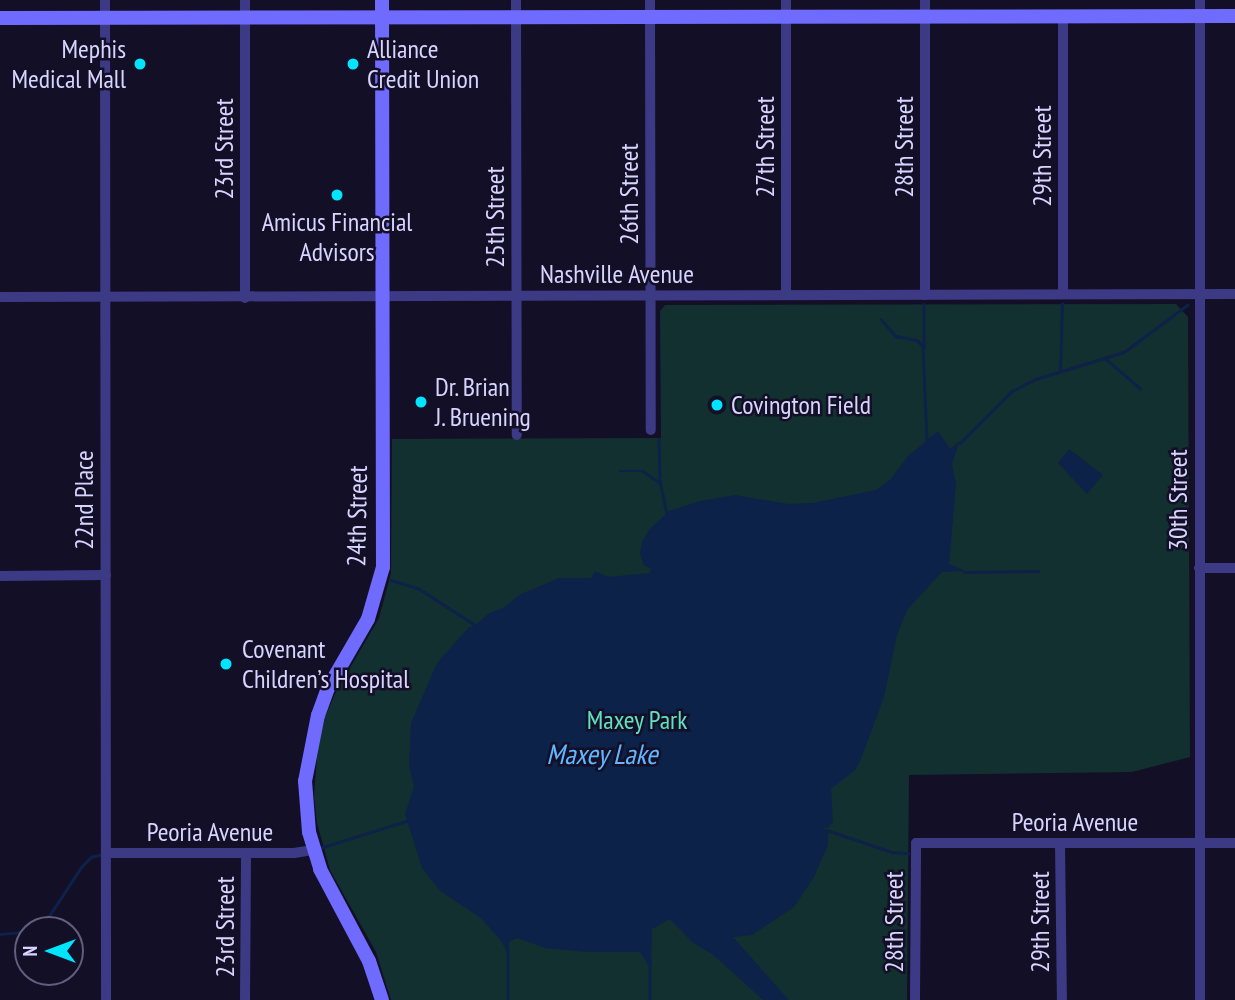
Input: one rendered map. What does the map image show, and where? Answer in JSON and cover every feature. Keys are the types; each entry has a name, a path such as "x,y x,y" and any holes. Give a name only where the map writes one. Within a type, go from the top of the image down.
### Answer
{"street":[{"name":"22nd Place","path":"105,0 106,1000"},
{"name":"23rd Street","path":"245,0 245,298"},
{"name":"24th Street","path":"382,0 383,567 368,619 328,688 312,736 305,781 306,808 313,850 335,901 369,961 382,1000"},
{"name":"25th Street","path":"516,0 517,435"},
{"name":"26th Street","path":"650,0 651,430"},
{"name":"27th Street","path":"786,0 786,295"},
{"name":"28th Street","path":"925,0 925,295"},
{"name":"30th Street","path":"1200,0 1200,1000"},
{"path":"0,18 1235,16"},
{"name":"29th Street","path":"1063,17 1063,294"},
{"name":"Nashville Avenue","path":"0,297 1235,294"},
{"path":"1199,568 1235,568"},
{"path":"0,576 106,575"},
{"name":"28th Street","path":"915,1000 916,843"},
{"name":"Peoria Avenue","path":"916,843 1235,843"},
{"name":"29th Street","path":"1060,843 1062,1000"},
{"name":"Peoria Avenue","path":"106,853 313,850"},
{"name":"23rd Street","path":"246,853 246,1000"}],"green space":[{"name":"Maxey Park","path":"1176,304 1188,317 1190,757 1132,772 909,775 907,1000 391,1000 376,952 330,870 317,823 314,796 318,744 325,717 336,692 379,618 391,573 392,439 661,438 660,311 665,305"}],"water":[{"name":"Maxey Lake","path":"938,431 950,449 960,441 952,464 956,484 949,564 962,569 965,574 962,571 942,572 907,610 897,635 884,697 861,759 855,770 831,789 833,822 827,828 823,827 828,833 828,845 814,877 794,907 752,935 733,937 789,1000 763,1000 712,954 693,943 670,919 652,929 651,969 651,961 648,965 640,952 587,952 545,948 517,938 510,941 507,953 502,942 481,918 440,891 422,868 405,814 414,787 409,765 411,723 437,663 469,627 478,626 477,623 491,612 503,608 521,594 559,578 591,578 595,571 608,577 650,573 651,568 644,566 640,554 642,542 649,530 669,511 700,501 735,495 788,504 813,503 876,490 890,480 908,456"},
{"path":"1069,449 1103,475 1087,494 1058,463"}],"waterway":[{"path":"924,304 924,347"},
{"path":"1060,372 1062,304"},
{"path":"960,443 1012,391 1036,379 1124,352 1187,305"},
{"path":"881,319 896,336 917,340 923,346 927,440"},
{"path":"1106,359 1140,388"},
{"path":"659,439 660,481 667,514"},
{"path":"620,471 643,471 659,482"},
{"path":"964,572 1038,571"},
{"path":"391,580 418,588 477,626"},
{"path":"320,848 406,821"},
{"path":"827,830 892,852 908,853"},
{"path":"0,934 21,932 49,916 82,866 91,857 103,854"},
{"path":"508,948 508,1000"},
{"path":"650,960 650,1000"}],"place":[{"name":"Mephis Medical Mall","path":"140,64"},
{"name":"Alliance Credit Union","path":"353,64"},
{"name":"Amicus Financial Advisors","path":"337,195"},
{"name":"Dr. Brian J. Bruening","path":"421,402"},
{"name":"Covington Field","path":"717,405"},
{"name":"Covenant Children’s Hospital","path":"226,664"}]}
